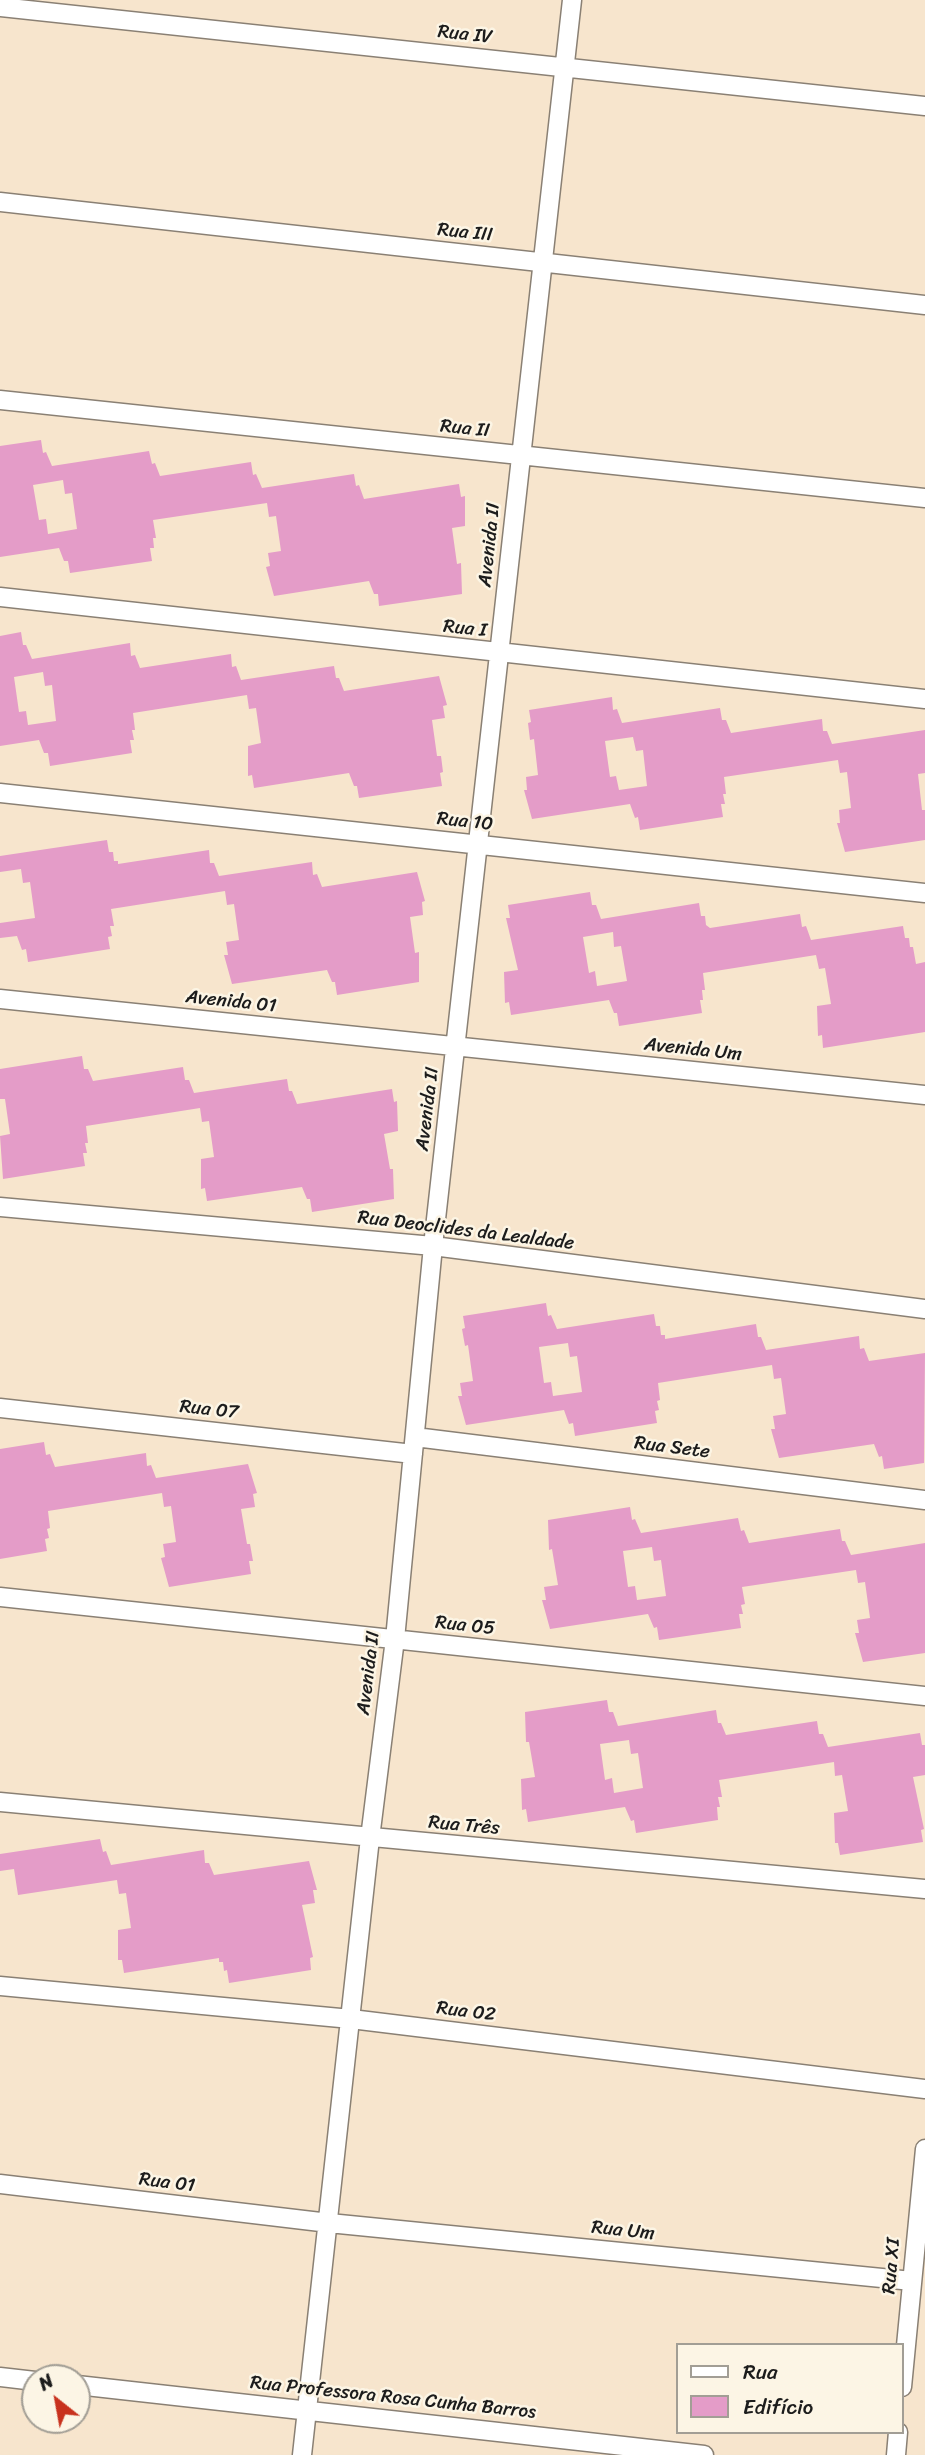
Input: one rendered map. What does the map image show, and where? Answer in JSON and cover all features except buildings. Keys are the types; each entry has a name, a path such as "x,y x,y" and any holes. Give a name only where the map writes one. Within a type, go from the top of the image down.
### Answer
{"street":[{"name":"Avenida II","path":"302,2455 370,1838 395,1639 433,1246 572,0"},
{"name":"Rua IV","path":"0,7 925,106"},
{"name":"Rua III","path":"0,202 925,305"},
{"name":"Rua II","path":"0,400 925,498"},
{"name":"Rua I","path":"0,597 925,699"},
{"name":"Rua 10","path":"0,793 925,893"},
{"name":"Avenida 01","path":"0,999 457,1046"},
{"name":"Avenida Um","path":"457,1046 925,1095"},
{"name":"Rua Deoclides da Lealdade","path":"0,1207 433,1246 925,1310"},
{"name":"Rua 07","path":"0,1408 414,1446"},
{"name":"Rua Sete","path":"414,1446 925,1500"},
{"name":"Rua 05","path":"0,1598 925,1696"},
{"name":"Rua Três","path":"0,1801 925,1889"},
{"name":"Rua 02","path":"0,1986 351,2020 925,2089"},
{"name":"Rua XI","path":"904,2366 925,2149"},
{"name":"Rua 01","path":"0,2184 329,2223"},
{"name":"Rua Um","path":"329,2223 912,2281"},
{"path":"0,2377 21,2379"},
{"name":"Rua Professora Rosa Cunha Barros","path":"91,2386 704,2455"},
{"path":"896,2455 898,2434"}]}
